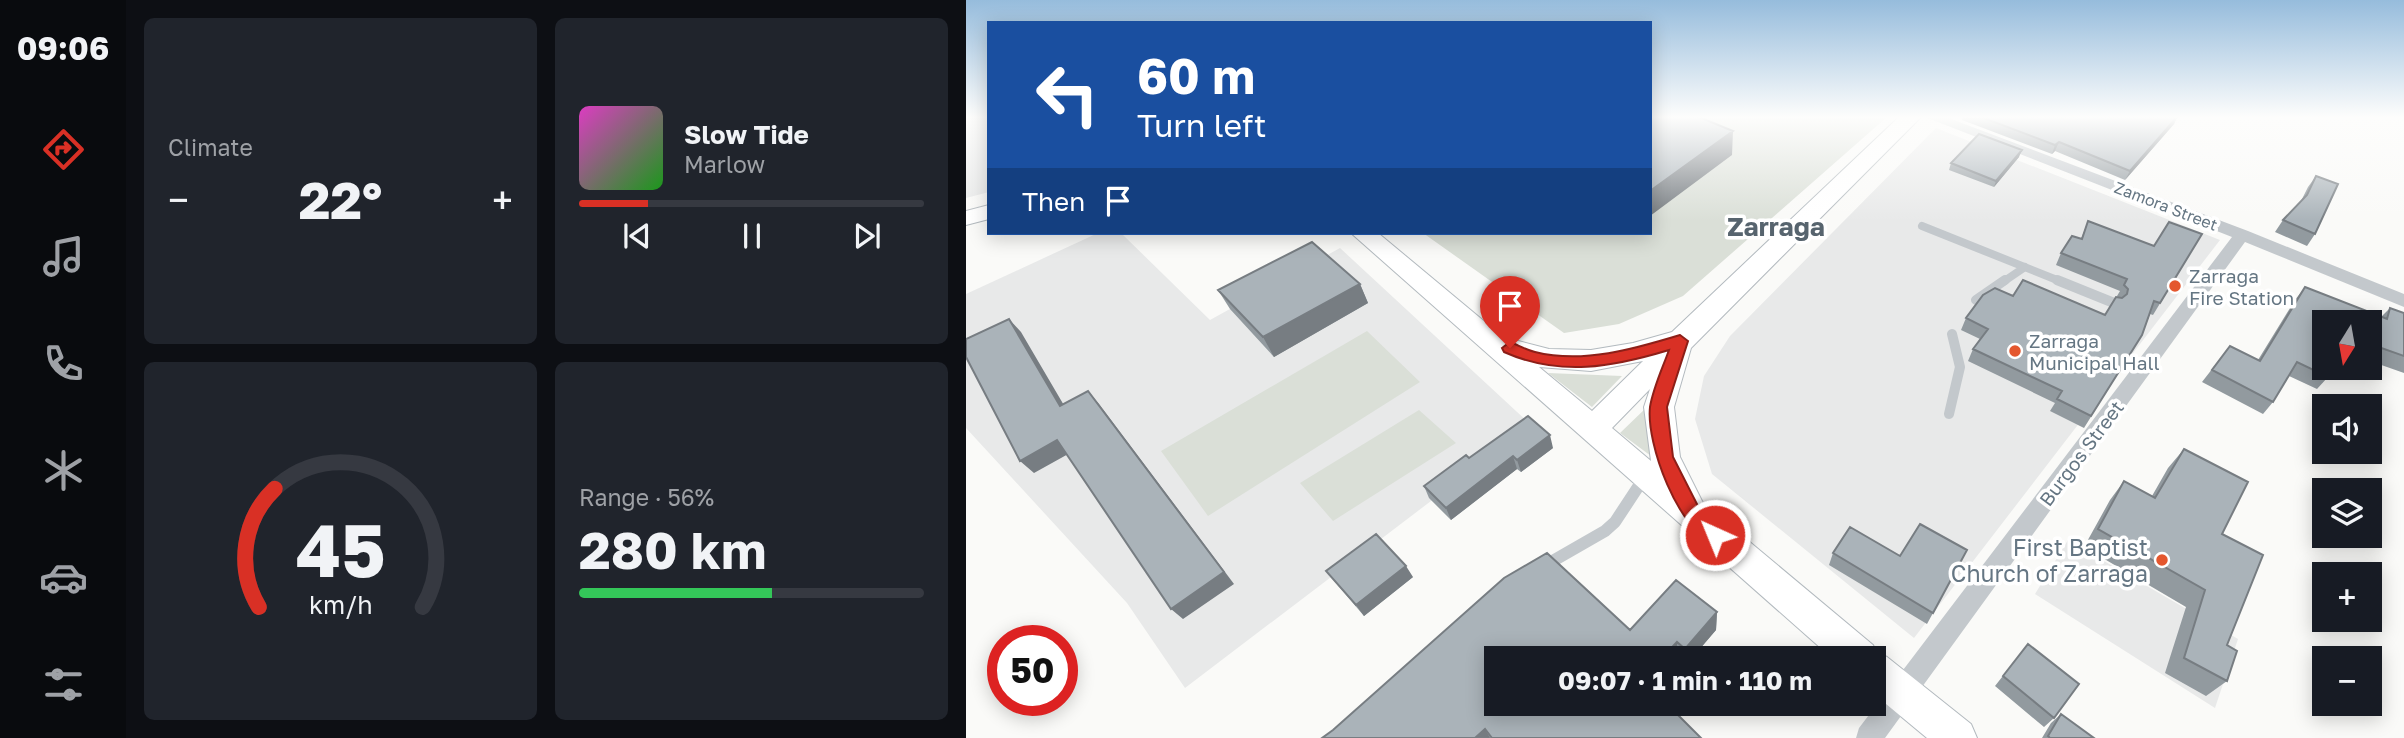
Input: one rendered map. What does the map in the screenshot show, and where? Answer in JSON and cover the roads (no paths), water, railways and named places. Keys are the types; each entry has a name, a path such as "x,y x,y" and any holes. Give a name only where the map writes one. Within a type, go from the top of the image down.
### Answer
{"main road":[{"path":"1593,429 1797,225 1875,151"},
{"path":"966,218 987,213"},
{"path":"1370,235 1486,338 1846,646"},
{"path":"1486,338 1533,358 1591,362 1640,353 1680,341"},
{"path":"1680,341 1659,407 1665,457 1694,517"},
{"path":"1889,682 1957,738"}],"street":[{"name":"Zamora Street","path":"2022,151 2242,235 2404,301"},
{"name":"Burgos Street","path":"1869,738 1889,682 2242,235"}],"lane":[{"path":"1922,226 2115,303"},
{"path":"1976,300 2025,267"},
{"path":"1950,414 1960,368 1952,334"},
{"path":"1534,572 1605,531 1615,522 1646,475"}],"place":[{"name":"Zarraga Fire Station","path":"2175,286"},
{"name":"Zarraga Municipal Hall","path":"2015,351"},
{"name":"First Baptist Church of Zarraga","path":"2162,560"}],"district":[{"name":"Zarraga","path":"1776,226"}]}
